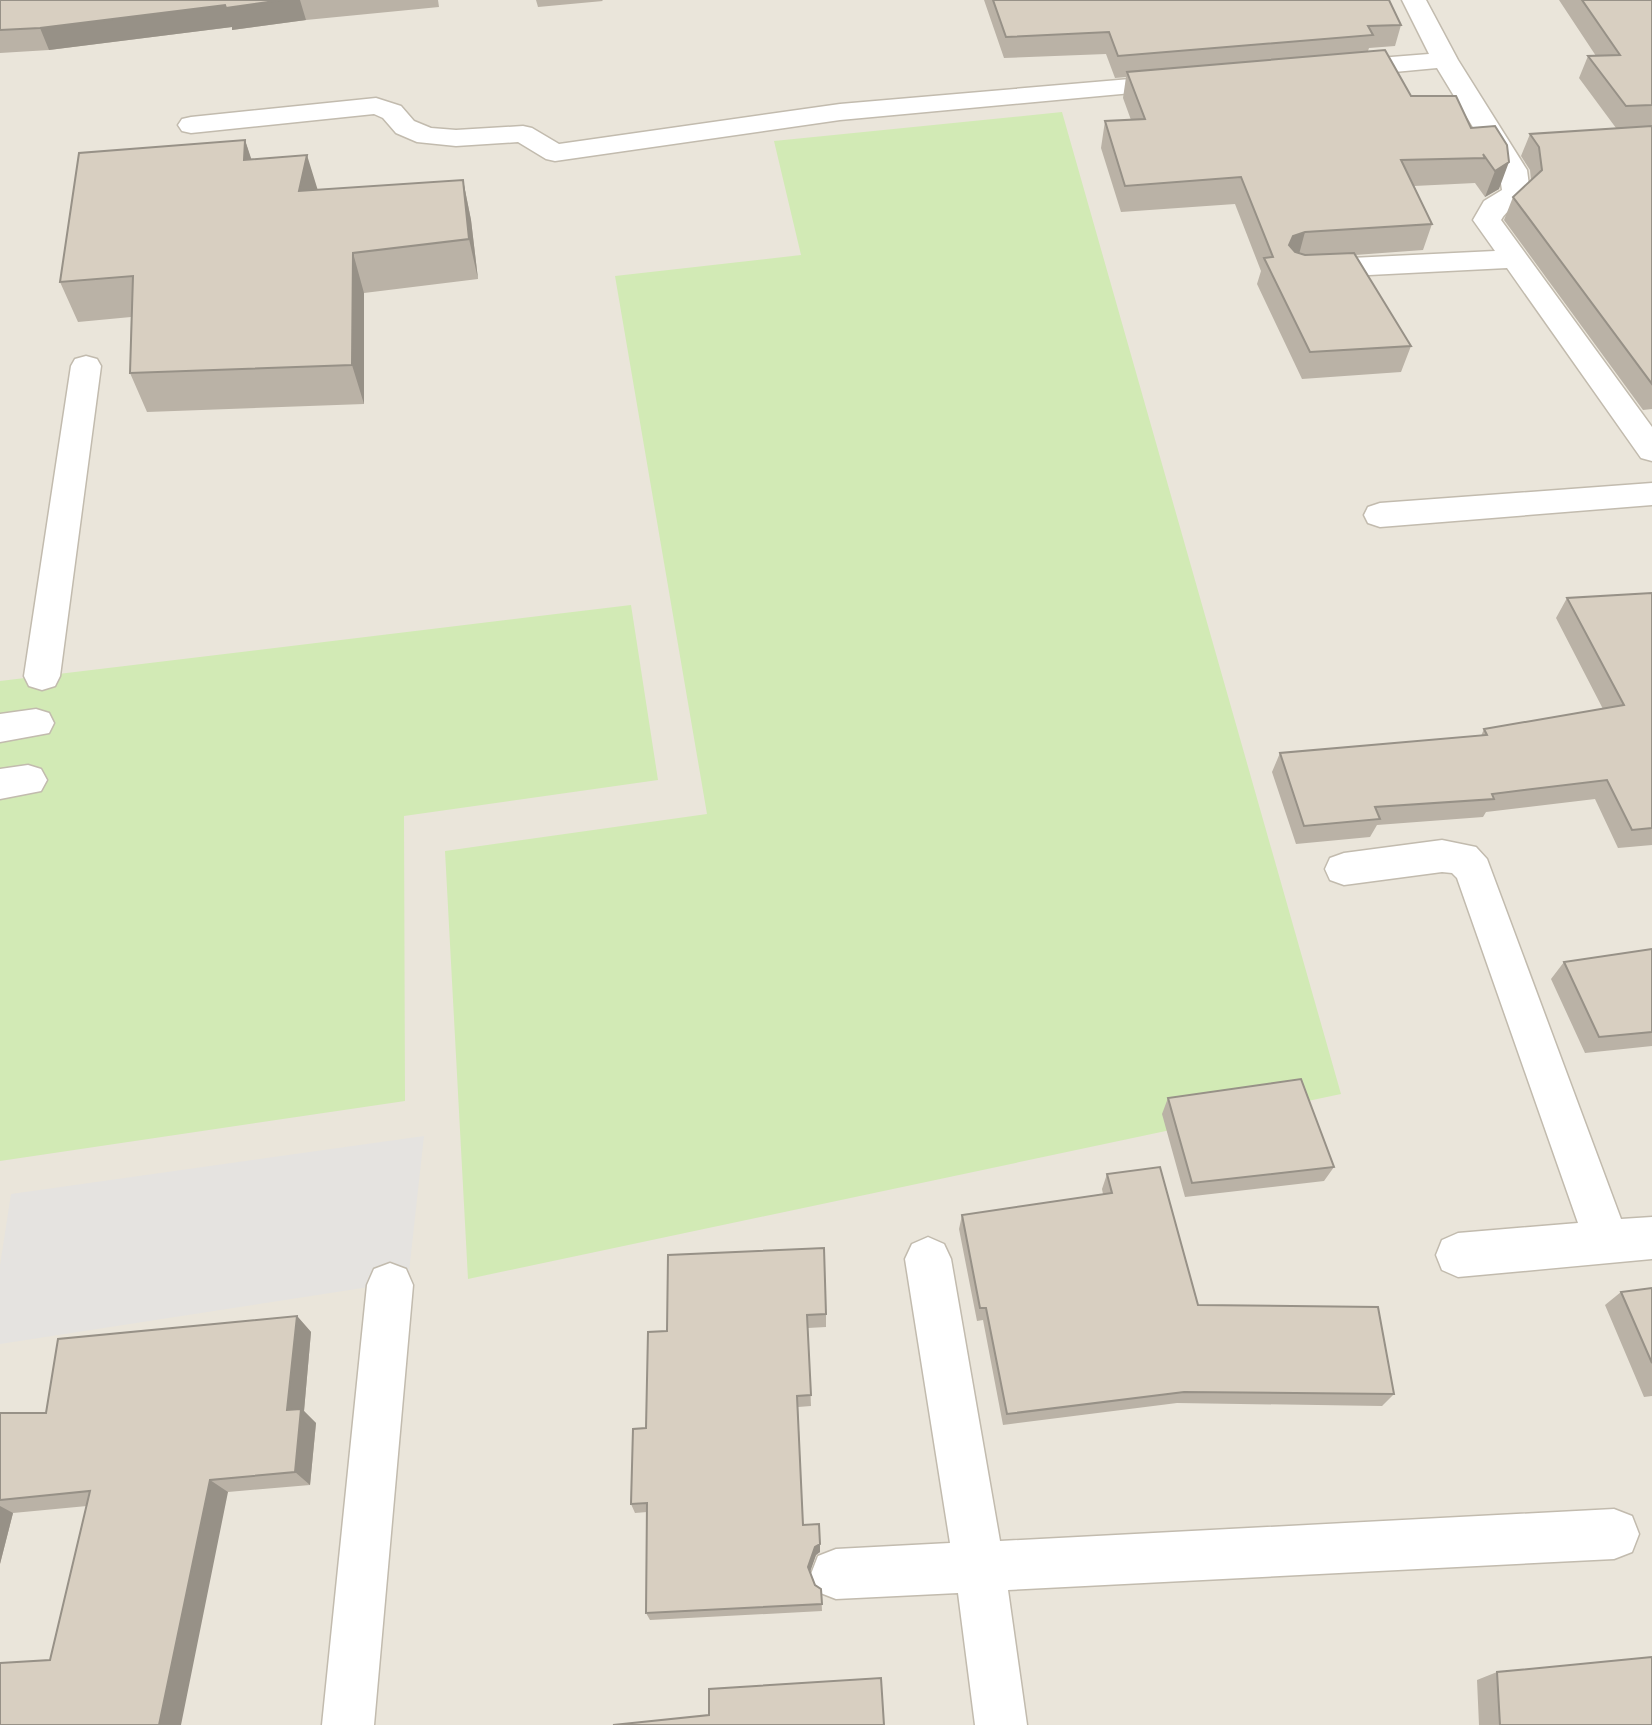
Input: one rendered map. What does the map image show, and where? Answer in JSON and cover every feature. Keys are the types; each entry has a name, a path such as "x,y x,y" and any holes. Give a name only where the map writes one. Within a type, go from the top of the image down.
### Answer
{"street":[{"path":"1414,0 1445,60 1512,146 1516,193 1494,206 1487,220 1652,450"},
{"path":"1321,71 1445,60"},
{"path":"191,125 376,106 392,112 405,127 426,136 456,138 523,134 555,153 840,112 1198,82"},
{"path":"1298,270 1515,259"},
{"path":"42,676 86,366"},
{"path":"1380,515 1652,494"},
{"path":"0,728 36,723"},
{"path":"1344,869 1442,856 1462,858 1473,870 1607,1242"},
{"path":"1458,1255 1652,1238"},
{"path":"928,1259 979,1565 1001,1725"},
{"path":"348,1725 390,1285"},
{"path":"836,1574 1614,1534"}],"shaded area":[{"path":"0,0 1652,0 1652,1725 0,1725"},
{"path":"424,1136 408,1281 0,1344 0,1265 11,1194"}],"green space":[{"path":"1062,112 1341,1094 468,1279 445,851 707,814 615,276 801,255 774,141"},
{"path":"631,605 658,780 404,816 405,1101 0,1161 0,681"}],"building":[{"path":"0,0 282,0 40,28 0,30"},
{"path":"993,0 1389,0 1401,25 1368,26 1373,35 1118,56 1109,32 1006,37"},
{"path":"1582,0 1652,0 1652,105 1626,106 1588,56 1620,55"},
{"path":"1385,50 1411,96 1456,96 1471,128 1495,126 1507,145 1509,162 1495,171 1483,154 1485,158 1401,160 1432,224 1305,232 1293,236 1289,245 1295,252 1305,255 1354,253 1411,346 1310,352 1264,258 1273,257 1241,177 1125,186 1105,121 1145,119 1127,72"},
{"path":"1652,126 1652,384 1513,197 1542,170 1539,147 1530,134"},
{"path":"245,140 244,160 307,155 299,191 463,180 469,239 353,253 352,365 130,373 133,276 60,282 79,153"},
{"path":"1652,593 1652,828 1632,830 1607,780 1492,794 1494,799 1375,807 1380,819 1304,826 1280,753 1487,735 1484,729 1624,705 1567,598"},
{"path":"1652,949 1652,1032 1599,1037 1564,962"},
{"path":"1301,1079 1334,1167 1192,1183 1168,1098"},
{"path":"1160,1167 1198,1305 1378,1307 1394,1394 1184,1392 1007,1414 986,1308 980,1308 962,1215 1112,1193 1107,1174"},
{"path":"824,1248 826,1314 807,1315 811,1395 797,1396 803,1525 819,1524 820,1544 815,1547 808,1567 815,1585 821,1589 822,1604 646,1613 647,1503 631,1504 633,1429 646,1428 648,1332 667,1331 668,1255"},
{"path":"1652,1288 1652,1363 1621,1292"},
{"path":"297,1316 287,1410 301,1409 295,1472 210,1480 159,1725 0,1725 0,1663 50,1660 90,1491 0,1500 0,1413 46,1413 58,1339"},
{"path":"1652,1657 1652,1725 1500,1725 1497,1672"},
{"path":"881,1678 884,1725 613,1725 709,1715 709,1689"}]}
